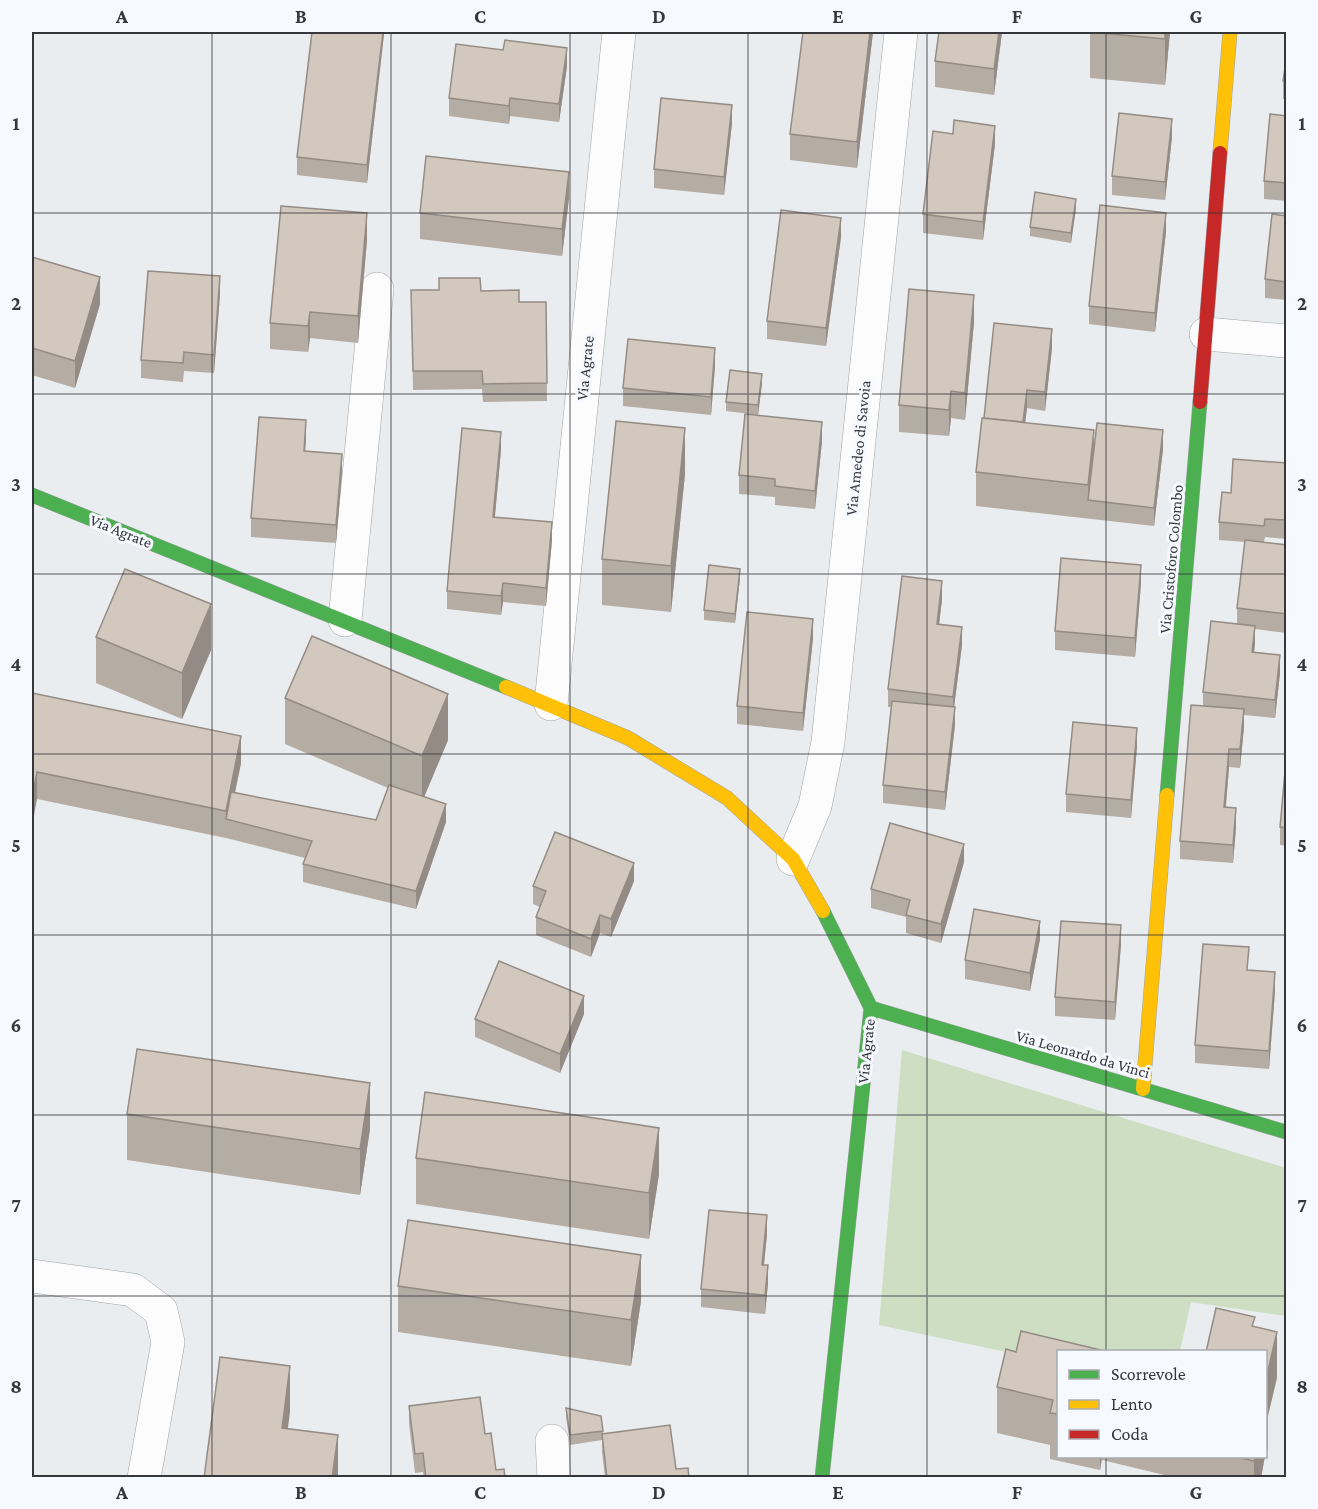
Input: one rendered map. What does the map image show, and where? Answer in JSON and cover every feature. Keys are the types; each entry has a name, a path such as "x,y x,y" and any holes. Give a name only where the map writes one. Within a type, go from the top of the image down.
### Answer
{"street":[{"name":"Via Agrate","path":"551,705 619,32"},
{"name":"Via Amedeo di Savoia","path":"792,859 815,806 828,742 901,32"},
{"name":"Via Cristoforo Colombo","path":"1143,1089 1230,32"},
{"path":"345,620 377,289"},
{"path":"1206,334 1287,340"},
{"name":"Via Agrate","path":"32,495 345,620 628,738 700,780 753,819 792,859 836,934 871,1008 822,1478"},
{"name":"Via Leonardo da Vinci","path":"871,1008 1287,1132"},
{"path":"32,1276 133,1290 161,1311 168,1342 144,1478"},
{"path":"552,1441 554,1478"}],"green space":[{"path":"902,1050 1286,1168 1286,1316 1191,1302 1180,1350 1057,1350 1057,1363 879,1325"}],"building":[{"path":"312,32 383,32 367,165 297,157"},
{"path":"803,32 870,32 857,142 790,134"},
{"path":"939,32 999,32 994,69 935,61"},
{"path":"1090,32 1165,32 1165,39"},
{"path":"505,40 567,48 559,104 510,98 509,106 449,98 456,44 503,50"},
{"path":"1287,54 1287,81 1283,81"},
{"path":"661,98 732,105 724,177 654,169"},
{"path":"1119,113 1172,119 1165,182 1112,176"},
{"path":"1270,114 1287,116 1287,183 1264,181"},
{"path":"954,120 995,126 983,222 923,214 933,131 953,134"},
{"path":"426,156 569,172 562,229 420,213"},
{"path":"1035,192 1076,199 1071,233 1030,227"},
{"path":"1100,205 1166,213 1155,313 1089,306"},
{"path":"281,206 367,213 358,316 310,312 308,326 270,323"},
{"path":"781,210 841,218 826,328 767,321"},
{"path":"1272,214 1287,216 1287,282 1265,279"},
{"path":"32,257 100,277 75,361 32,348"},
{"path":"148,271 220,276 214,355 184,352 183,363 141,360"},
{"path":"439,278 480,278 481,291 519,290 519,302 546,302 547,383 483,384 482,371 413,371 411,290 439,290"},
{"path":"909,289 974,295 965,393 951,391 949,410 899,405"},
{"path":"994,323 1052,329 1045,392 1027,390 1023,422 984,418"},
{"path":"628,339 715,348 711,397 623,388"},
{"path":"730,370 762,374 758,405 726,402"},
{"path":"745,414 822,422 815,491 775,486 775,479 739,475"},
{"path":"259,417 306,420 304,451 342,454 336,525 251,518"},
{"path":"982,418 1094,430 1088,485 976,472"},
{"path":"616,421 685,428 671,566 602,559"},
{"path":"1097,423 1163,430 1154,508 1088,500"},
{"path":"462,428 501,432 493,517 552,522 546,588 503,583 501,596 447,591"},
{"path":"1233,459 1287,463 1287,520 1265,519 1264,526 1219,522 1222,492 1231,493"},
{"path":"1245,540 1287,545 1287,614 1237,608"},
{"path":"1061,558 1141,565 1135,638 1055,631"},
{"path":"709,565 740,569 735,614 704,610"},
{"path":"125,569 211,604 182,673 96,637"},
{"path":"902,576 942,581 937,624 962,627 953,697 888,689"},
{"path":"747,612 813,619 803,713 737,706"},
{"path":"1211,621 1255,626 1252,652 1280,655 1275,700 1203,692"},
{"path":"312,636 448,694 422,756 285,698"},
{"path":"32,693 241,736 226,811 37,772 32,799"},
{"path":"892,701 955,707 945,792 883,785"},
{"path":"1191,705 1244,709 1240,749 1229,749 1224,807 1236,808 1233,845 1180,841"},
{"path":"1073,722 1137,728 1131,800 1066,794"},
{"path":"1287,749 1287,828 1280,827"},
{"path":"389,785 446,804 416,891 303,864 312,841 226,819 231,792 376,820"},
{"path":"890,823 964,844 941,924 906,915 910,900 871,889"},
{"path":"555,832 634,863 611,919 600,915 591,939 536,917 546,891 533,886"},
{"path":"974,909 1040,921 1030,973 965,960"},
{"path":"1061,921 1121,925 1115,1002 1055,997"},
{"path":"1203,944 1249,947 1247,970 1275,972 1269,1051 1195,1045"},
{"path":"499,961 584,996 560,1054 475,1019"},
{"path":"137,1049 370,1083 360,1149 127,1114"},
{"path":"425,1092 659,1128 649,1193 416,1158"},
{"path":"709,1210 767,1215 762,1265 768,1265 765,1295 701,1289"},
{"path":"408,1220 641,1255 631,1320 398,1286"},
{"path":"1216,1308 1255,1317 1252,1326 1277,1332 1267,1375 1267,1350 1206,1350"},
{"path":"1021,1331 1101,1350 1057,1350 1057,1414 1050,1413 1053,1400 997,1387 1006,1349 1016,1352"},
{"path":"220,1357 290,1366 282,1428 338,1435 332,1478 204,1478"},
{"path":"480,1397 485,1434 491,1433 496,1470 504,1469 505,1478 426,1478 423,1453 415,1454 409,1406"},
{"path":"566,1408 601,1416 603,1431 570,1435"},
{"path":"670,1425 676,1469 688,1468 689,1478 621,1478 621,1476 607,1478 602,1434"}],"traffic: fast":[{"path":"1167,795 1200,402"},
{"path":"32,495 506,687"},
{"path":"822,1478 871,1008 823,911"},
{"path":"871,1008 1286,1132"}],"traffic: slow":[{"path":"1220,153 1230,32"},
{"path":"506,687 628,738 727,798 793,859 823,911"},
{"path":"1143,1089 1167,795"}],"traffic: jam":[{"path":"1200,402 1220,153"}]}
